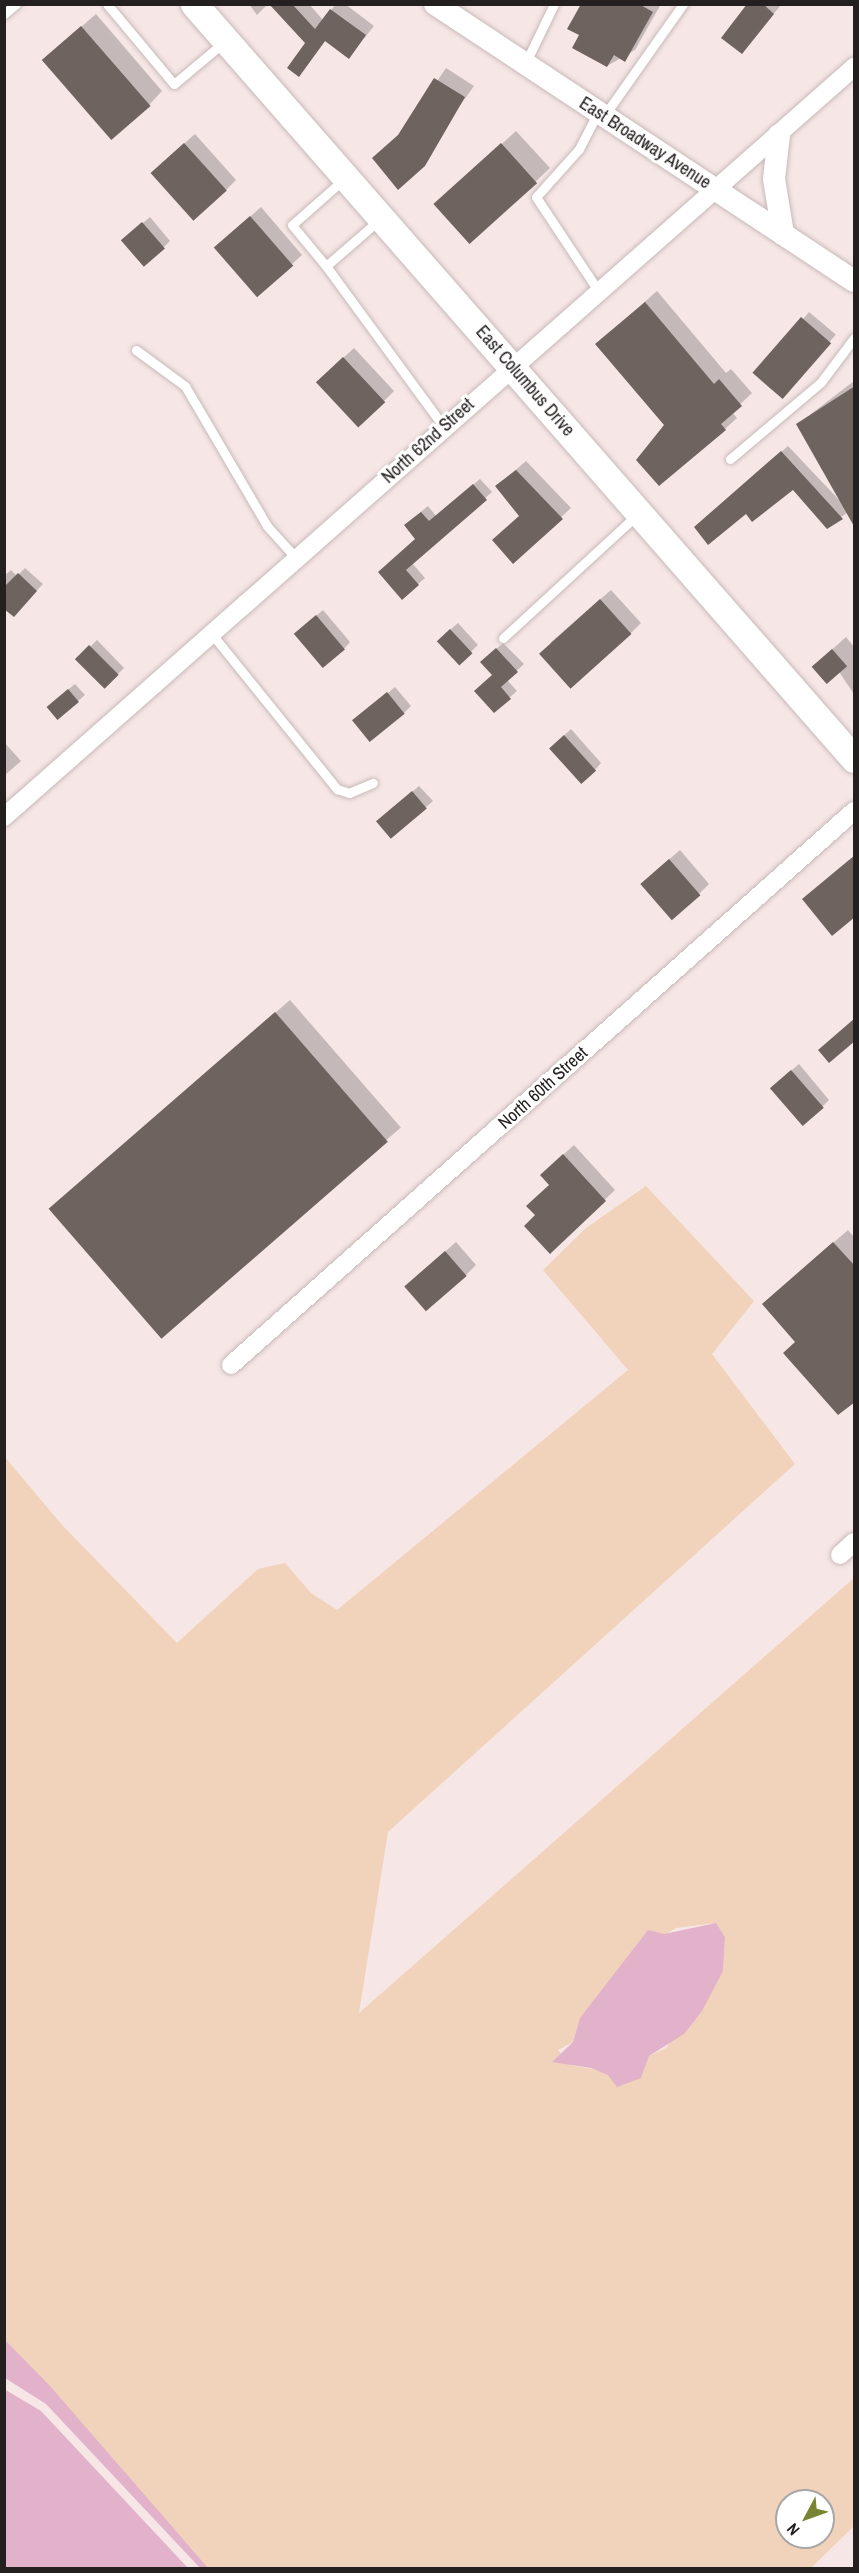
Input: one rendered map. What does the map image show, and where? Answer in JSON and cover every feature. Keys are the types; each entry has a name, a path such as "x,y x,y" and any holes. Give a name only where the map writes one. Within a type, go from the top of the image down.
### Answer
{"main road":[{"name":"East Columbus Drive","path":"194,4 855,759"}],"street":[{"name":"East Broadway Avenue","path":"435,4 855,281"},
{"name":"North 62nd Street","path":"4,817 512,366 717,191 855,67"},
{"path":"779,135 774,179 783,234"},
{"name":"North 60th Street","path":"231,1365 855,811"},
{"path":"840,1555 855,1542"}],"lane":[{"path":"4,14 16,4"},
{"path":"107,4 174,84 226,40"},
{"path":"525,64 555,4"},
{"path":"599,292 536,197 579,149 601,114 683,4"},
{"path":"345,177 292,225 326,266 444,427"},
{"path":"326,266 381,217"},
{"path":"730,459 821,382 855,338"},
{"path":"136,350 185,386 267,526 296,558"},
{"path":"503,638 640,513"},
{"path":"211,633 337,789 350,794 373,783"}],"shaded area":[{"path":"646,1186 754,1301 712,1354 795,1464 388,1832 359,2013 854,1578 854,2526 835,2545 835,2489 775,2489 775,2549 830,2549 811,2568 208,2568 5,2340 4,1456 62,1525 177,1643 258,1569 285,1563 311,1593 337,1610 628,1370 543,1270 586,1228","holes":["716,1923 725,1937 723,1971 666,2048 649,2056 641,2078 570,2065 558,2050 573,2042 580,2018 632,1955 676,1928"]},
{"path":"716,1923 725,1937 723,1971 702,2011 684,2034 649,2056 641,2078 617,2087 608,2075 591,2068 552,2062 573,2042 580,2018 648,1930 664,1934"},
{"path":"5,2340 50,2386 208,2568 200,2568 46,2404 5,2378"},
{"path":"4,2389 41,2411 188,2568 5,2568"}],"building":[{"path":"269,4 292,4 315,29 330,9 366,35 349,59 325,41 299,77 287,68 305,43"},
{"path":"581,4 639,4 653,12 625,62 614,55 607,67 572,48 579,35 567,29"},
{"path":"747,4 763,4 774,14 742,54 721,38"},
{"path":"81,26 151,106 111,140 42,60"},
{"path":"434,78 465,97 425,166 398,190 372,158 398,135"},
{"path":"184,143 227,191 193,221 151,173"},
{"path":"501,143 537,183 470,244 433,204"},
{"path":"250,216 293,266 257,297 214,247"},
{"path":"142,222 165,248 144,267 121,240"},
{"path":"645,302 714,384 719,379 742,406 721,424 726,430 659,486 636,460 664,425 595,344"},
{"path":"801,317 831,343 783,399 752,373"},
{"path":"343,357 385,402 358,428 316,382"},
{"path":"855,386 855,528 796,424"},
{"path":"781,451 843,519 827,529 793,490 752,522 746,514 708,545 694,527"},
{"path":"516,470 563,519 513,564 492,540 519,516 495,486"},
{"path":"473,484 487,500 406,570 419,585 402,600 378,572 415,539 404,525 421,512 429,521"},
{"path":"18,573 37,591 14,617 4,609 4,587"},
{"path":"600,599 631,634 571,689 539,654"},
{"path":"316,615 345,649 323,668 294,634"},
{"path":"450,629 473,653 459,665 437,641"},
{"path":"89,645 119,675 105,689 75,659"},
{"path":"496,648 518,672 501,687 511,699 494,713 474,691 492,675 480,662"},
{"path":"832,649 847,666 827,684 812,667"},
{"path":"68,689 79,702 57,720 47,707"},
{"path":"387,692 405,714 370,742 352,720"},
{"path":"564,735 596,771 581,784 549,748"},
{"path":"412,791 427,809 391,839 376,821"},
{"path":"855,855 855,917 832,936 802,899"},
{"path":"669,859 700,895 672,920 640,884"},
{"path":"275,1012 388,1142 161,1339 49,1209"},
{"path":"855,1018 855,1041 829,1063 818,1050"},
{"path":"791,1070 824,1108 803,1126 770,1088"},
{"path":"563,1154 606,1201 550,1254 524,1226 535,1215 526,1206 549,1185 540,1175"},
{"path":"833,1242 855,1266 855,1402 838,1415 783,1353 795,1342 762,1304"},
{"path":"445,1251 467,1276 426,1311 404,1286"}]}
